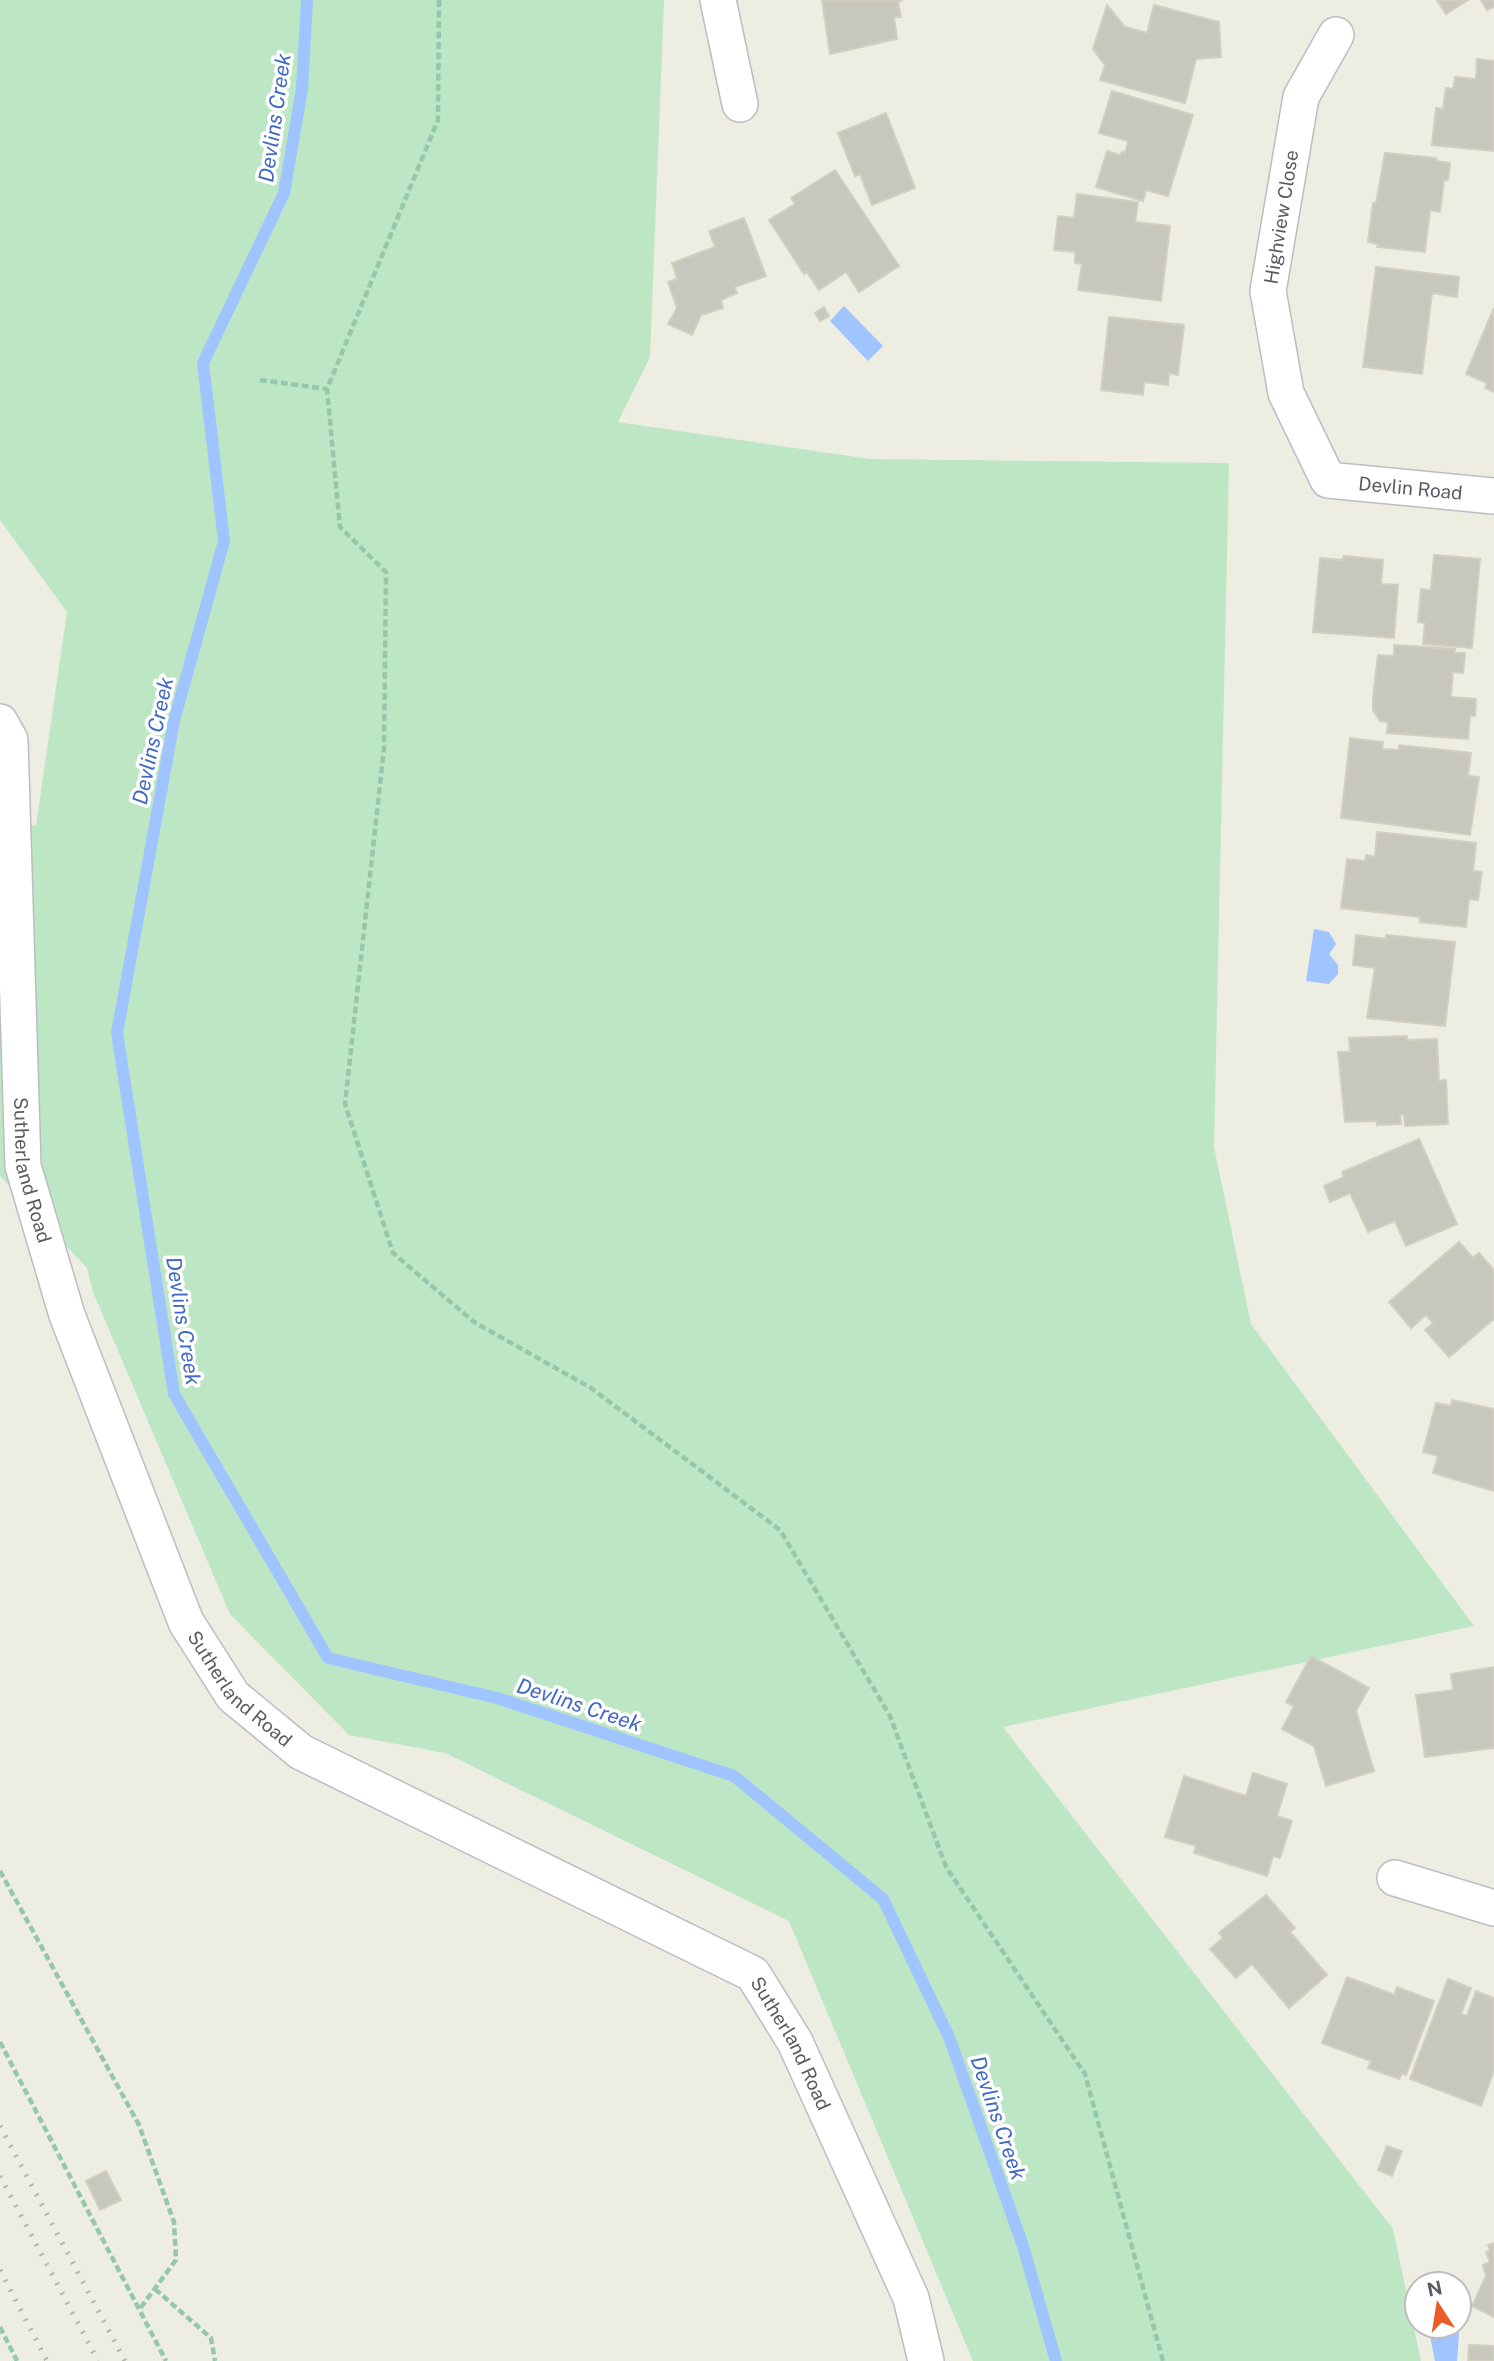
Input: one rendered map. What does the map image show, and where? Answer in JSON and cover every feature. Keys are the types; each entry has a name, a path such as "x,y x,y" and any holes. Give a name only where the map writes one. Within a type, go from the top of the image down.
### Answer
{"street":[{"path":"718,0 740,104"},
{"name":"Highview Close","path":"1328,480 1286,393 1268,291 1301,97 1336,35"},
{"name":"Devlin Road","path":"1328,480 1494,496"},
{"name":"Sutherland Road","path":"0,722 10,740 23,1167 67,1315 186,1622 233,1696 301,1752 753,1974 795,2042 911,2298 926,2361"},
{"path":"1395,1878 1494,1908"}],"path":[{"path":"439,0 438,120 327,389 340,527 386,572 384,748 345,1104 393,1253 474,1322 591,1388 780,1530 890,1716 946,1867 1085,2074 1163,2361"},
{"path":"260,380 327,389"},
{"path":"0,1871 139,2125 174,2222 176,2260 139,2310"},
{"path":"0,2042 166,2360"},
{"path":"155,2289 211,2338 215,2361"},
{"path":"0,2327 17,2361"}],"green space":[{"path":"0,0 664,0 650,357 618,422 870,459 1229,463 1214,1147 1251,1324 1474,1626 1003,1727 1393,2229 1403,2276 1403,2340 1417,2340 1421,2361 973,2361 789,1921 445,1753 349,1735 230,1614 93,1292 87,1268 0,1176 0,819 36,826 67,612 0,520"}],"water":[{"path":"844,306 883,346 868,361 830,321"},
{"path":"1314,929 1329,932 1336,944 1329,954 1338,965 1338,974 1329,984 1306,981"},
{"path":"1431,2340 1459,2340 1457,2361 1435,2361"}],"building":[{"path":"822,0 902,0 898,3 901,17 894,17 897,39 830,54"},
{"path":"1437,0 1468,0 1446,14"},
{"path":"1481,0 1494,0 1494,7 1487,10"},
{"path":"1107,5 1125,27 1147,33 1154,5 1219,22 1221,57 1196,59 1185,103 1100,80 1105,65 1093,49"},
{"path":"1477,59 1494,61 1494,151 1432,145 1436,108 1443,109 1446,88 1453,89 1455,77 1476,79"},
{"path":"1112,91 1193,115 1168,196 1146,190 1143,201 1096,187 1107,151 1120,155 1125,153 1128,141 1099,133"},
{"path":"886,113 915,188 872,205 860,174 855,176 838,133"},
{"path":"1385,153 1436,158 1436,161 1450,163 1448,180 1444,180 1440,212 1430,210 1425,252 1377,247 1378,244 1368,242 1373,203 1376,203"},
{"path":"835,170 899,266 859,292 846,272 819,290 807,272 804,274 769,220 795,204 791,198"},
{"path":"1077,194 1138,202 1135,222 1170,226 1161,301 1078,290 1082,264 1075,263 1075,252 1054,250 1058,216 1074,218"},
{"path":"744,218 766,276 735,287 737,293 721,300 723,308 701,315 692,335 668,324 677,308 668,282 677,279 672,263 715,247 709,231"},
{"path":"1376,267 1459,277 1457,297 1432,293 1422,374 1363,367"},
{"path":"824,307 829,316 820,321 815,313"},
{"path":"1494,308 1494,392 1485,388 1487,383 1466,374"},
{"path":"1109,317 1184,325 1178,375 1169,373 1168,385 1144,382 1143,395 1101,390"},
{"path":"1434,555 1480,559 1472,648 1423,644 1425,623 1418,622 1421,589 1431,590"},
{"path":"1344,556 1383,560 1381,584 1398,585 1394,638 1313,632 1320,558 1343,560"},
{"path":"1394,645 1455,649 1454,653 1465,653 1463,673 1453,672 1451,697 1476,699 1475,716 1470,715 1468,739 1387,733 1388,722 1380,721 1373,710 1373,697 1378,655 1394,656"},
{"path":"1350,738 1383,742 1382,749 1399,750 1399,745 1471,753 1468,776 1479,777 1470,835 1341,818"},
{"path":"1377,832 1476,843 1473,871 1482,872 1478,900 1469,899 1466,927 1420,922 1420,917 1341,908 1347,859 1365,861 1366,855 1375,857"},
{"path":"1356,935 1386,939 1386,935 1455,942 1445,1026 1367,1018 1375,968 1353,965"},
{"path":"1407,1036 1407,1040 1437,1039 1439,1081 1446,1080 1448,1124 1405,1126 1404,1115 1400,1115 1401,1124 1377,1125 1377,1121 1345,1122 1338,1052 1350,1052 1349,1038"},
{"path":"1419,1139 1457,1224 1406,1246 1395,1221 1368,1232 1350,1193 1330,1202 1324,1186 1344,1177 1342,1172"},
{"path":"1459,1242 1473,1258 1479,1253 1494,1270 1494,1319 1449,1357 1425,1330 1433,1323 1426,1315 1411,1328 1389,1302"},
{"path":"1452,1400 1494,1409 1494,1491 1433,1473 1438,1456 1423,1452 1436,1403 1451,1406"},
{"path":"1311,1656 1369,1688 1356,1711 1374,1771 1326,1786 1314,1746 1282,1729 1294,1706 1286,1702"},
{"path":"1494,1667 1494,1748 1425,1757 1416,1695 1453,1690 1451,1674"},
{"path":"1253,1773 1287,1784 1277,1816 1292,1821 1280,1858 1273,1856 1267,1876 1194,1853 1196,1846 1165,1837 1184,1776 1246,1796"},
{"path":"1266,1895 1295,1928 1290,1932 1327,1975 1289,2008 1252,1964 1236,1978 1210,1949 1223,1938 1219,1933"},
{"path":"1347,1977 1395,1995 1397,1987 1434,2001 1406,2075 1402,2073 1399,2079 1368,2068 1371,2061 1322,2043"},
{"path":"1448,1979 1471,1988 1461,2014 1467,2016 1476,1991 1494,1998 1494,2071 1481,2106 1410,2079"},
{"path":"1387,2146 1402,2151 1392,2176 1378,2170"},
{"path":"106,2171 121,2200 100,2210 86,2181"},
{"path":"1494,2243 1494,2317 1473,2306 1486,2276 1483,2265 1490,2262 1486,2252 1490,2251 1488,2245"},
{"path":"1469,2345 1494,2346 1494,2361 1468,2361"}],"waterway":[{"name":"Devlins Creek","path":"307,0 302,89 284,193 203,363 224,541 174,721 117,1033 174,1394 328,1658 497,1698 734,1776 883,1899 949,2037 1023,2246 1056,2361"}],"railway":[{"path":"0,2126 125,2361"},
{"path":"0,2176 98,2361"},
{"path":"0,2270 47,2361"}]}
